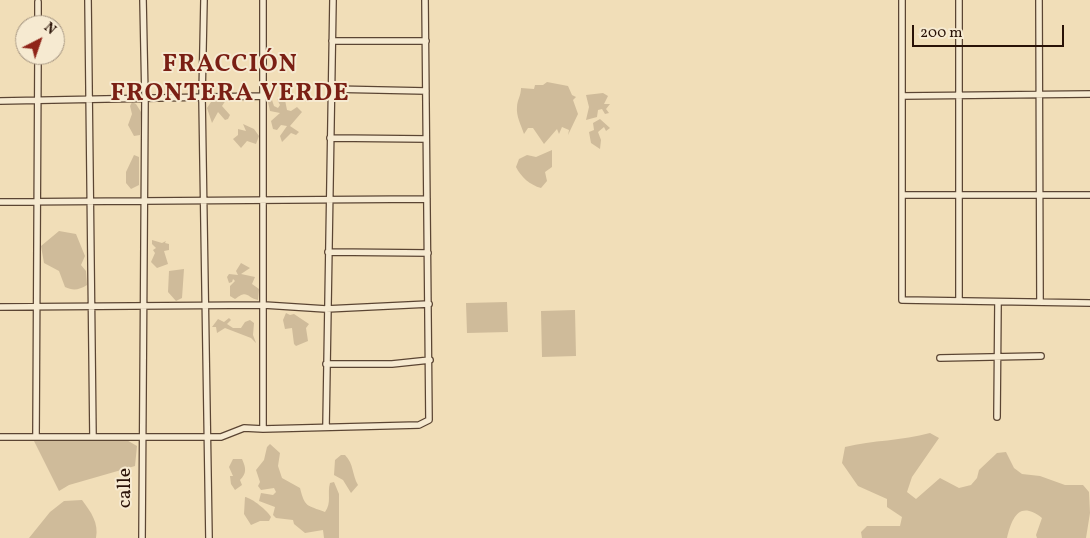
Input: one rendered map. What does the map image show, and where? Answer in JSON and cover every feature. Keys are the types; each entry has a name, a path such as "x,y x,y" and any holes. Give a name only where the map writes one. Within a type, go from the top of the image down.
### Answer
{"street":[{"path":"88,0 93,437"},
{"name":"calle","path":"142,538 145,98 143,0"},
{"path":"204,0 202,97 209,538"},
{"path":"263,0 263,429"},
{"path":"326,427 326,309 332,0"},
{"path":"0,437 221,438 244,428 419,425 429,420 430,360 425,0"},
{"path":"902,0 902,300 1090,303"},
{"path":"959,0 959,300"},
{"path":"1039,0 1040,302"},
{"path":"38,2 38,15"},
{"path":"332,41 426,41"},
{"path":"36,436 39,307 38,65"},
{"path":"331,89 426,91"},
{"path":"902,96 958,97 1090,94"},
{"path":"0,101 264,96"},
{"path":"330,138 426,139"},
{"path":"902,195 1090,195"},
{"path":"0,202 427,199"},
{"path":"328,252 428,253"},
{"path":"997,417 996,357 998,302"},
{"path":"0,307 264,305 326,309 429,304"},
{"path":"940,358 1041,356"},
{"path":"326,364 392,364 430,360"}],"shaded area":[{"path":"547,82 568,86 572,95 576,97 573,100 578,114 568,135 569,130 562,127 559,134 557,129 544,144 533,128 528,128 524,134 518,117 517,107 521,88 534,89 535,85 543,85"},
{"path":"603,93 608,96 604,104 610,104 606,109 609,113 605,114 602,109 598,110 597,117 586,120 589,107 586,95"},
{"path":"213,99 226,100 222,106 230,115 228,119 225,120 218,112 212,123 207,108"},
{"path":"277,99 285,100 287,110 291,111 297,107 302,112 290,126 299,132 296,135 291,133 282,142 280,136 287,126 281,125 277,130 273,129 271,121 280,113 270,111 268,102 272,100 274,106 278,108 280,105"},
{"path":"132,102 136,104 141,112 140,135 134,136 128,125 132,114 130,106"},
{"path":"600,119 610,128 606,131 604,127 598,132 601,140 600,149 591,143 589,132 594,130 593,123"},
{"path":"243,124 254,129 259,136 256,144 247,141 241,148 233,139 238,135 238,129 246,131"},
{"path":"552,150 552,167 545,172 547,181 541,188 533,185 520,174 516,167 519,159 527,155 536,157"},
{"path":"134,155 139,157 139,185 131,189 126,183 126,172"},
{"path":"59,231 76,234 85,256 81,265 86,271 87,285 81,288 71,289 65,287 59,271 44,263 41,246"},
{"path":"152,240 162,243 166,241 165,243 169,244 169,250 164,251 168,264 157,268 151,262 155,253 153,250 156,248 152,244"},
{"path":"241,263 250,268 241,274 255,277 252,284 259,289 258,300 245,294 235,299 230,296 230,286 235,281 233,279 229,283 227,277 229,274 238,275 236,271"},
{"path":"184,269 182,298 176,301 168,292 169,271"},
{"path":"507,302 508,332 467,333 466,303"},
{"path":"575,310 576,356 542,357 541,311"},
{"path":"286,313 294,314 309,324 306,328 308,341 296,346 294,344 292,328 285,329 283,320"},
{"path":"229,318 231,320 227,324 233,328 241,328 245,322 250,320 254,323 253,335 256,343 251,338 225,328 217,333 216,327 212,327 218,319 224,322"},
{"path":"930,433 939,438 912,477 907,492 916,499 940,478 959,488 971,485 977,478 979,470 997,453 1006,452 1014,468 1022,474 1040,476 1065,485 1083,485 1089,492 1090,513 1086,538 1037,538 1036,535 1042,518 1034,513 1022,511 1014,518 1007,538 862,538 861,532 867,526 900,526 902,517 887,507 887,499 858,486 842,463 845,447 909,438"},
{"path":"32,437 123,438 137,446 135,466 69,485 59,491"},
{"path":"270,444 280,453 278,466 282,478 300,488 305,503 310,507 325,512 329,502 330,483 334,482 339,494 339,538 324,538 323,530 305,533 294,524 293,520 276,518 273,515 275,507 259,501 261,493 273,495 276,492 274,488 261,490 258,486 260,482 256,470 264,460 267,447"},
{"path":"341,455 345,455 350,462 358,485 351,493 343,480 334,475 335,460"},
{"path":"233,459 242,459 245,468 245,473 240,480 242,485 235,490 231,484 230,476 233,476 229,467"},
{"path":"245,497 256,502 267,511 271,517 269,521 260,521 251,525 244,514"},
{"path":"82,500 95,523 96,538 29,538 50,512 64,501"}],"district":[{"name":"FRACCIÓN FRONTERA VERDE","path":"230,80"}]}
